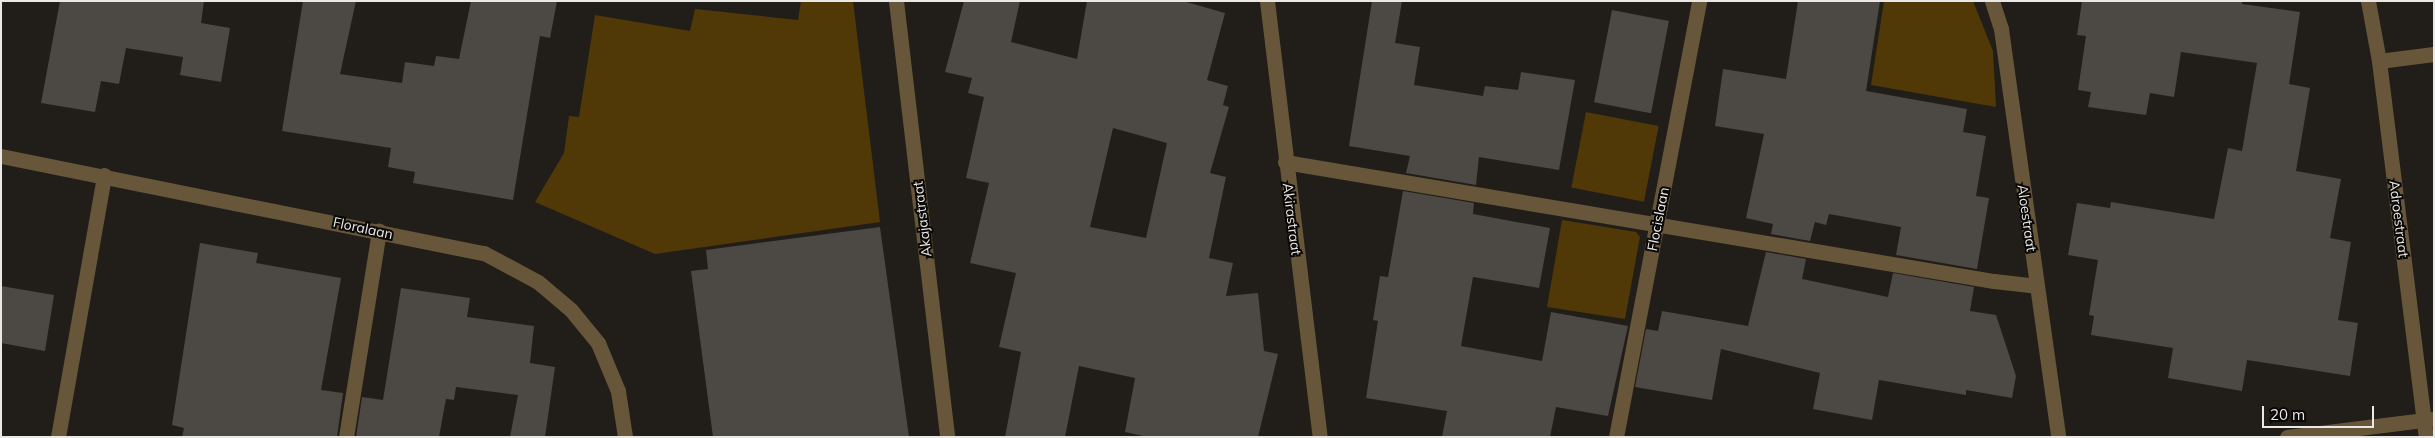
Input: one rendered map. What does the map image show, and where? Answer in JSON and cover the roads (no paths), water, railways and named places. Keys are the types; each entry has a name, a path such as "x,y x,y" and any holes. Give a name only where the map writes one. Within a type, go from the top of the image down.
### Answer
{"street":[{"name":"Akajastraat","path":"896,1 947,437"},
{"name":"Akirastraat","path":"1267,1 1285,162 1320,437"},
{"name":"Flocislaan","path":"1616,437 1699,1"},
{"name":"Aloestraat","path":"1992,1 2001,29 2058,437"},
{"name":"Adroestraat","path":"2368,1 2379,61 2429,420 2426,437"},
{"path":"2379,61 2434,54"},
{"name":"Floralaan","path":"1,156 104,175 484,253 538,282 571,310 598,343 618,392 625,437"},
{"path":"1285,162 2037,286"},
{"path":"58,437 104,175"},
{"path":"346,437 380,231"},
{"path":"2286,437 2429,420"}]}
